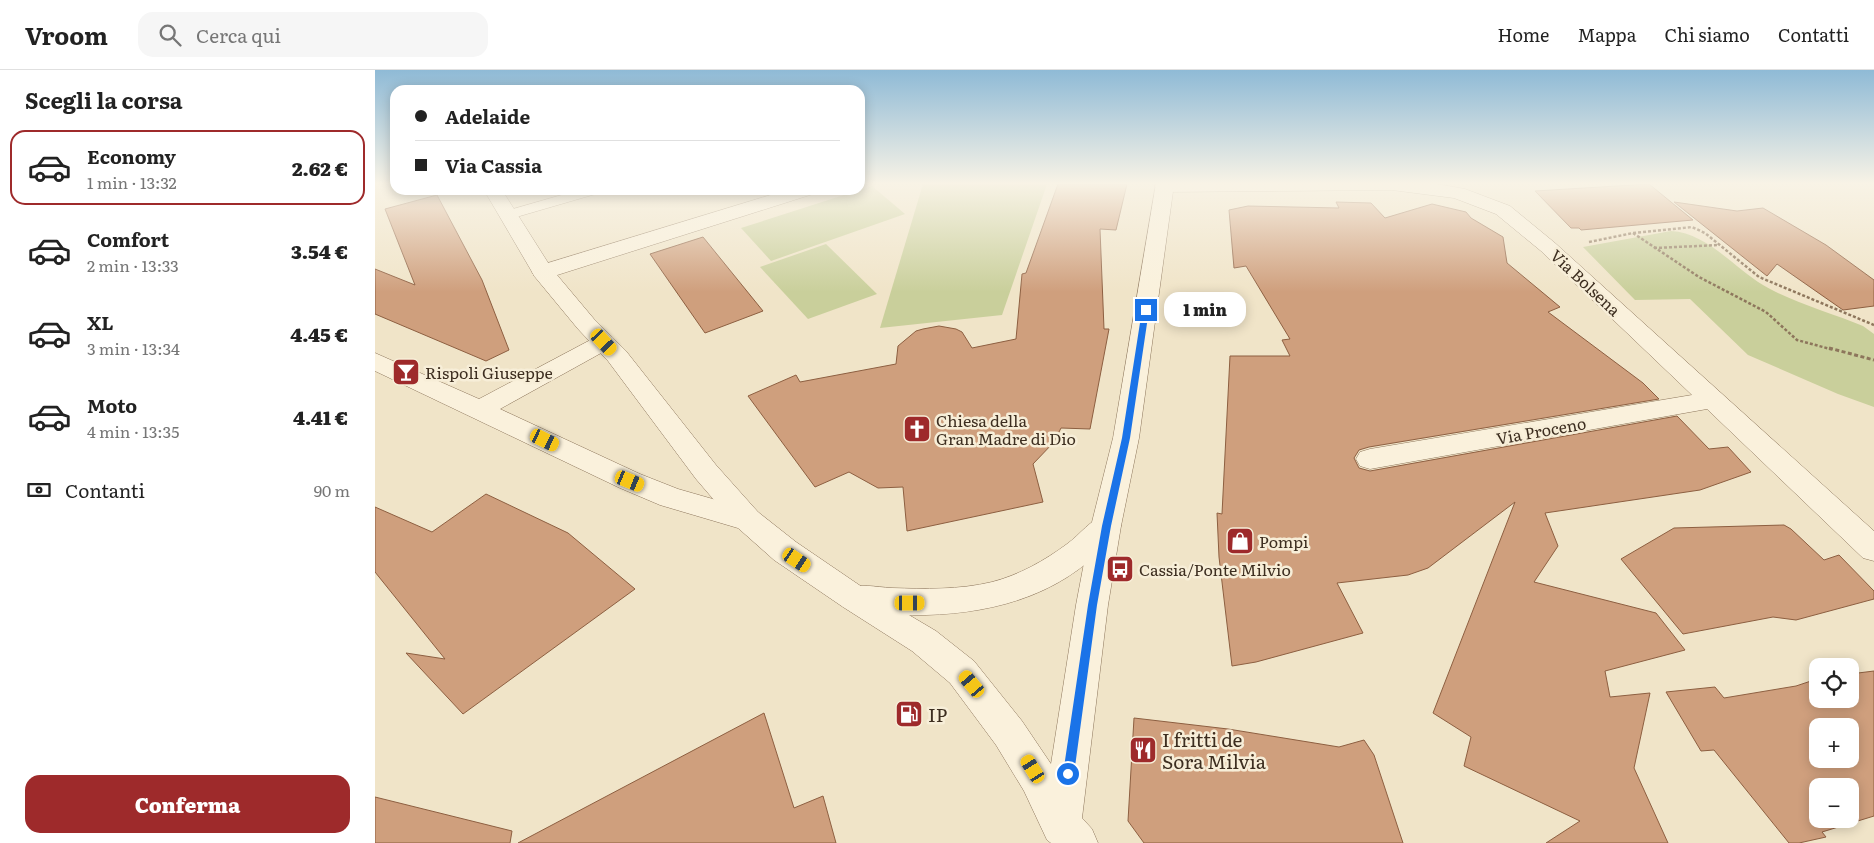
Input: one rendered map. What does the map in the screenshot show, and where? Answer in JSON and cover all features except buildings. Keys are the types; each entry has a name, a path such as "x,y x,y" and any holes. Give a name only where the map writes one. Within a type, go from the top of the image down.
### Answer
{"street":[{"path":"511,220 543,272 617,356 706,472 748,520 785,551 854,598 924,641 962,672 1027,759 1067,837"},
{"path":"543,272 710,220"},
{"path":"1067,837 1106,526 1126,438 1160,220"},
{"name":"Via Bolsena","path":"1515,220 1548,247 1874,549"},
{"path":"481,409 604,342"},
{"path":"375,361 481,409 630,481 670,497 748,520"},
{"name":"Via Proceno","path":"1370,459 1712,400"},
{"path":"854,598 910,603 949,603 1002,595 1039,580 1069,562 1106,526"}],"path":[{"path":"1548,247 1633,233 1692,227 1705,233 1759,277 1874,325"},
{"path":"1633,233 1699,277 1766,312 1797,340 1815,343 1874,360"},
{"path":"1653,248 1719,245"}],"green space":[{"path":"766,220 888,220 771,261 741,228"},
{"path":"912,220 1035,220 1002,315 880,328"},
{"path":"1671,231 1684,233 1708,244 1752,278 1774,291 1863,326 1874,334 1874,407 1838,394 1748,355 1690,299 1635,300 1583,247"},
{"path":"826,244 877,294 808,319 760,267"}],"place":[{"name":"Rispoli Giuseppe","path":"406,372"},
{"name":"Chiesa della Gran Madre di Dio","path":"917,429"},
{"name":"Pompi","path":"1240,541"},
{"name":"Cassia/Ponte Milvio","path":"1120,569"},
{"name":"IP","path":"909,714"},
{"name":"I fritti de Sora Milvia","path":"1143,750"}],"route":[{"path":"1068,774 1092,605 1106,526 1113,503 1126,438 1146,310"}]}
